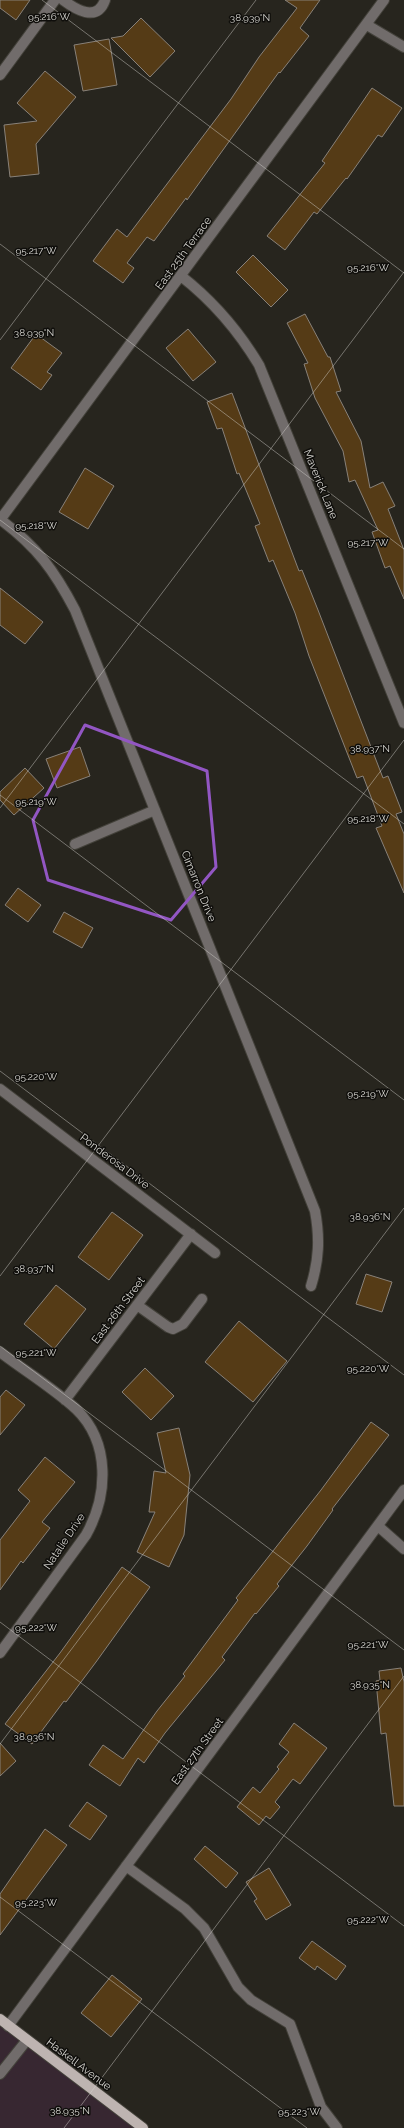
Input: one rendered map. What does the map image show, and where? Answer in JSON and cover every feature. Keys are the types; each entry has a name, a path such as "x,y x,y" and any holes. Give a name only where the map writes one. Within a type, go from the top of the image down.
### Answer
{"main road":[{"name":"Haskell Avenue","path":"4,2022 143,2128"}],"street":[{"path":"0,75 55,0"},
{"path":"63,0 82,12 91,13 99,9 105,0"},
{"name":"East 25th Terrace","path":"0,520 384,0"},
{"path":"367,25 404,47"},
{"name":"Maverick Lane","path":"181,276 201,292 226,316 245,342 259,365 404,724"},
{"name":"Cimarron Drive","path":"0,520 41,555 58,577 74,610 315,1211 319,1248 318,1266 311,1286"},
{"path":"75,844 155,810"},
{"name":"Ponderosa Drive","path":"0,1089 215,1252"},
{"name":"East 26th Street","path":"65,1400 191,1234"},
{"path":"137,1305 168,1327 174,1329 183,1324 202,1299"},
{"name":"Natalie Drive","path":"0,1352 65,1400 80,1414 91,1428 98,1445 102,1462 103,1485 100,1503 94,1520 86,1535 0,1653"},
{"name":"East 27th Street","path":"4,2022 126,1866 404,1490"},
{"path":"378,1526 404,1549"},
{"path":"126,1866 186,1909 204,1928 238,1987 251,2000 290,2024 321,2107 337,2128"},
{"path":"0,2074 27,2040"}],"highlighted area":[{"path":"85,725 207,771 216,867 171,920 48,880 33,820"}],"shaded area":[{"path":"0,2019 143,2128 0,2128"}],"building":[{"path":"0,0 30,0 16,20 0,8"},
{"path":"285,0 320,0 300,28 309,36 280,73 279,72 187,200 186,198 154,241 147,237 127,263 134,268 123,283 93,261 117,229 127,237 231,99 259,57 297,8"},
{"path":"141,18 175,51 150,77 111,38 123,36"},
{"path":"109,39 117,85 83,91 74,45"},
{"path":"45,71 76,97 36,144 39,174 10,177 4,125 37,121 17,103"},
{"path":"372,88 402,108 382,137 378,135 347,179 346,178 317,214 314,212 285,250 267,236 325,163 322,161"},
{"path":"253,255 288,290 271,307 236,272"},
{"path":"305,314 328,357 330,357 341,391 336,392 361,441 370,488 383,482 395,506 388,509 404,550 404,599 390,566 385,568 372,532 378,530 355,480 349,482 343,451 315,398 304,364 308,363 287,323"},
{"path":"188,329 216,362 193,381 166,348"},
{"path":"36,334 62,353 47,372 52,375 41,390 11,368"},
{"path":"232,393 299,571 302,570 383,778 388,776 402,812 396,814 404,834 404,893 376,828 382,826 363,776 357,778 309,656 295,613 273,560 269,562 255,526 260,524 239,473 237,474 222,428 217,429 207,402"},
{"path":"85,468 114,486 88,529 59,512"},
{"path":"0,588 43,622 25,644 0,625"},
{"path":"80,747 90,776 57,788 46,759"},
{"path":"25,768 44,788 14,815 0,800 0,792"},
{"path":"18,888 41,905 28,922 5,905"},
{"path":"64,912 93,928 82,948 53,932"},
{"path":"112,1212 143,1235 109,1280 78,1257"},
{"path":"366,1274 392,1282 382,1312 356,1304"},
{"path":"56,1285 86,1309 54,1349 24,1324"},
{"path":"239,1321 287,1361 253,1402 205,1362"},
{"path":"145,1368 174,1396 151,1420 122,1392"},
{"path":"6,1390 25,1405 0,1435 0,1397"},
{"path":"371,1422 389,1435 277,1584 279,1586 256,1614 255,1613 222,1657 225,1660 165,1733 144,1763 138,1758 120,1786 89,1765 103,1745 123,1759 157,1711 185,1676 183,1674 238,1600 236,1598 321,1490"},
{"path":"179,1428 190,1475 184,1535 169,1567 137,1552 155,1512 149,1512 154,1471 166,1473 157,1433"},
{"path":"45,1457 75,1482 42,1522 50,1528 23,1563 21,1561 0,1590 0,1540 30,1501 18,1490"},
{"path":"122,1567 150,1587 66,1702 64,1701 32,1744 5,1724 60,1653"},
{"path":"401,1668 404,1682 404,1806 394,1806 386,1733 381,1734 376,1681 380,1680 379,1671"},
{"path":"294,1723 327,1748 300,1784 293,1779 275,1802 280,1807 270,1819 266,1816 259,1825 237,1807 253,1787 260,1793 279,1769 277,1767 289,1752 279,1744"},
{"path":"0,1743 16,1761 0,1776"},
{"path":"87,1802 107,1816 90,1840 69,1826"},
{"path":"45,1829 67,1845 0,1935 0,1894"},
{"path":"205,1846 238,1873 226,1888 194,1859"},
{"path":"269,1868 291,1905 266,1920 254,1901 257,1899 246,1882"},
{"path":"312,1941 346,1966 336,1980 317,1966 315,1970 299,1958"},
{"path":"112,1975 142,1999 111,2037 81,2013"}]}
